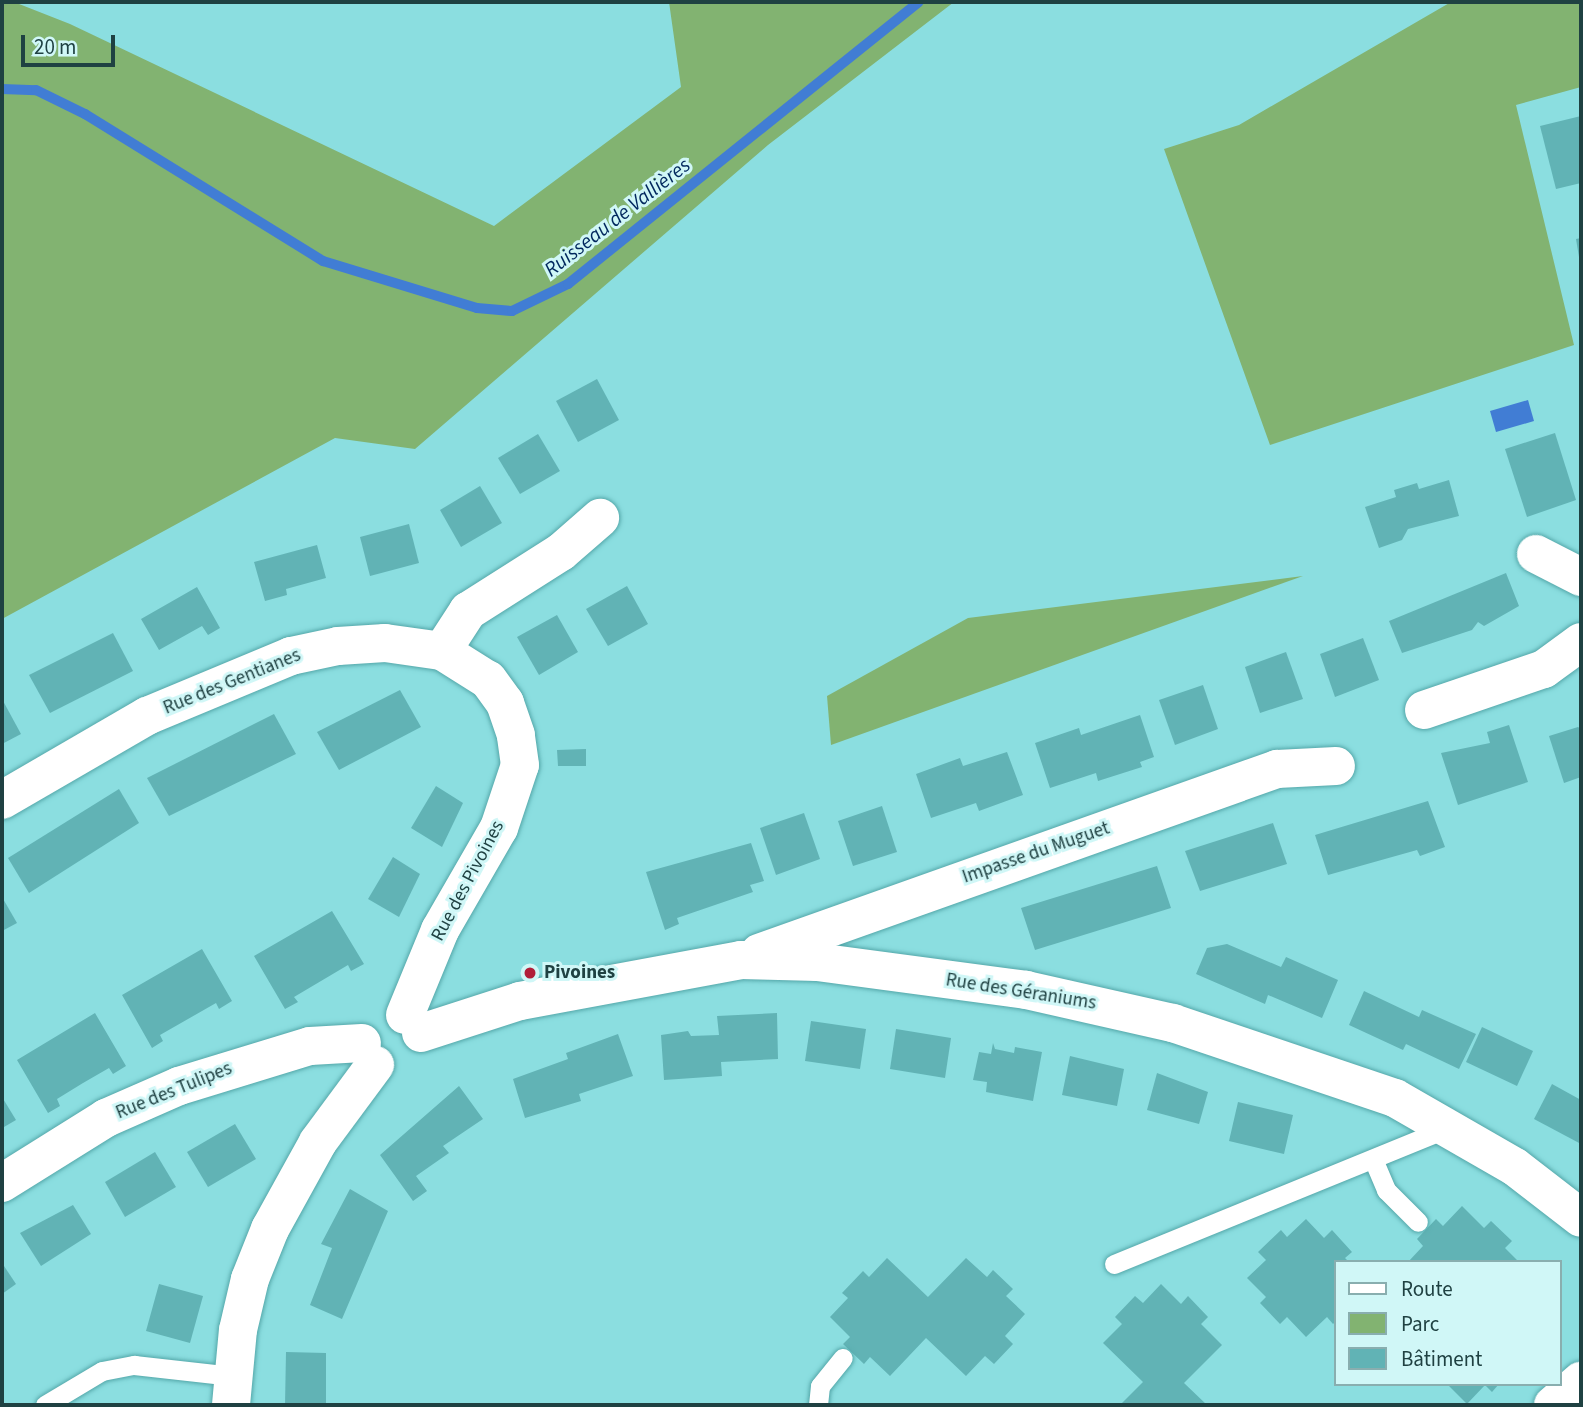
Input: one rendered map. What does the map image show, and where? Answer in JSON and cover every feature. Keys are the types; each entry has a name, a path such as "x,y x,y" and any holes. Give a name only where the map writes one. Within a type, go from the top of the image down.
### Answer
{"street":[{"path":"442,651 468,611 561,552 600,518"},
{"path":"1536,554 1581,577"},
{"path":"1424,710 1544,669 1581,642"},
{"name":"Rue des Gentianes","path":"2,800 147,716 291,656 338,646 385,643 442,651"},
{"name":"Rue des Pivoines","path":"413,1024 440,930 499,828 520,765 516,735 505,703 488,680 442,651"},
{"name":"Impasse du Muguet","path":"741,960 1269,772 1336,766"},
{"name":"Rue des Géraniums","path":"232,1391 250,1279 284,1198 368,1054 382,1022 413,1024 741,960 817,962 1026,990 1103,1006 1315,1069 1395,1098 1452,1127 1581,1218"},
{"name":"Rue des Tulipes","path":"2,1182 106,1118 178,1086 310,1045 368,1054"},
{"path":"1553,1405 1581,1381"}],"lane":[{"path":"1114,1264 1452,1127"},
{"path":"1373,1159 1386,1190 1419,1222"},
{"path":"818,1405 820,1386 844,1359"},
{"path":"45,1405 102,1371 134,1365 232,1391"}],"green space":[{"path":"2,2 14,2 70,24 494,226 681,87 669,2 954,2 768,145 415,449 335,438 2,619"},
{"path":"1451,2 1581,2 1581,87 1516,105 1574,345 1270,445 1164,149 1239,125"},
{"path":"1303,576 831,745 827,696 968,618"}],"water":[{"path":"1528,400 1534,421 1496,432 1490,411"}],"building":[{"path":"1581,116 1581,183 1556,189 1540,126"},
{"path":"1581,238 1581,263 1580,263 1576,239"},
{"path":"597,379 619,420 578,442 556,401"},
{"path":"1555,433 1576,500 1527,517 1505,449"},
{"path":"538,434 560,471 520,494 498,458"},
{"path":"1449,480 1459,516 1408,529 1402,540 1379,548 1365,507 1396,497 1394,490 1417,483 1419,489"},
{"path":"480,486 502,523 461,547 440,510"},
{"path":"409,524 419,563 370,576 360,537"},
{"path":"317,545 326,578 286,589 287,595 265,601 254,562"},
{"path":"1506,573 1519,606 1484,626 1478,622 1472,630 1402,653 1389,621"},
{"path":"627,586 648,624 608,646 586,609"},
{"path":"197,587 220,628 208,635 202,626 159,650 141,619"},
{"path":"557,615 578,652 539,675 517,637"},
{"path":"113,633 133,671 50,713 29,675"},
{"path":"1363,638 1379,680 1335,697 1320,654"},
{"path":"1286,652 1303,699 1260,713 1245,667"},
{"path":"1203,685 1218,729 1175,745 1159,700"},
{"path":"400,690 421,727 339,770 317,732"},
{"path":"2,699 21,734 2,744"},
{"path":"274,714 296,754 169,816 147,778"},
{"path":"1140,715 1154,757 1140,762 1142,767 1098,781 1096,773 1050,788 1035,743 1079,728 1081,735"},
{"path":"1509,725 1528,782 1458,805 1441,753 1490,743 1487,732"},
{"path":"1578,727 1581,729 1581,777 1564,783 1549,736"},
{"path":"586,749 586,766 558,766 557,750"},
{"path":"1007,752 1023,795 979,811 976,803 931,818 916,774 960,758 963,766"},
{"path":"436,786 463,803 442,847 411,828"},
{"path":"119,789 139,823 29,893 8,858"},
{"path":"1428,801 1445,847 1420,856 1417,850 1328,875 1315,835"},
{"path":"882,806 897,852 853,866 838,821"},
{"path":"804,813 820,859 776,875 760,828"},
{"path":"1273,823 1287,864 1200,891 1185,851"},
{"path":"751,843 764,881 750,885 753,892 677,918 679,924 665,930 646,872"},
{"path":"393,857 420,874 399,917 368,899"},
{"path":"1157,866 1171,908 1035,950 1021,908"},
{"path":"2,897 17,923 2,931"},
{"path":"332,911 364,964 351,971 348,965 294,997 298,1002 285,1009 254,956"},
{"path":"1227,944 1281,967 1286,957 1338,980 1322,1018 1268,995 1265,1004 1196,974 1207,948"},
{"path":"202,949 232,1001 219,1009 216,1003 160,1035 163,1041 152,1048 122,995"},
{"path":"1364,991 1419,1017 1422,1010 1476,1034 1459,1069 1406,1044 1403,1050 1349,1025"},
{"path":"95,1013 126,1066 113,1074 109,1068 83,1083 57,1099 60,1106 48,1113 17,1060"},
{"path":"777,1013 778,1059 721,1062 722,1076 664,1080 661,1035 688,1031 691,1036 719,1035 717,1016"},
{"path":"811,1021 866,1029 860,1069 805,1061"},
{"path":"1482,1027 1533,1051 1517,1086 1466,1062"},
{"path":"896,1029 951,1038 945,1078 890,1069"},
{"path":"618,1034 633,1076 579,1094 581,1101 525,1118 513,1079 568,1059 566,1053"},
{"path":"993,1043 995,1049 1014,1053 1015,1047 1042,1052 1033,1101 986,1092 987,1082 973,1080 979,1052 991,1054"},
{"path":"1070,1056 1124,1069 1117,1106 1062,1095"},
{"path":"1157,1073 1208,1092 1199,1124 1147,1110"},
{"path":"1552,1084 1581,1100 1581,1144 1534,1119"},
{"path":"459,1086 483,1119 443,1146 449,1153 416,1176 427,1191 413,1201 380,1155"},
{"path":"2,1097 16,1120 4,1127 2,1123"},
{"path":"1238,1102 1293,1115 1284,1154 1229,1141"},
{"path":"235,1124 256,1159 208,1187 187,1152"},
{"path":"155,1152 176,1187 125,1217 105,1182"},
{"path":"350,1189 388,1211 342,1319 310,1305 332,1248 321,1244"},
{"path":"73,1205 91,1234 41,1266 20,1233"},
{"path":"1462,1206 1484,1228 1491,1221 1512,1241 1505,1248 1517,1260 1410,1260 1423,1246 1417,1239 1436,1219 1443,1226"},
{"path":"1306,1219 1324,1238 1332,1230 1352,1252 1345,1258 1347,1260 1334,1260 1334,1323 1327,1317 1306,1337 1287,1317 1280,1324 1260,1303 1266,1297 1247,1278 1266,1260 1258,1252 1281,1230 1287,1237"},
{"path":"887,1258 928,1297 966,1258 987,1277 993,1270 1013,1289 1006,1296 1025,1314 1005,1336 1013,1344 994,1364 985,1356 966,1376 926,1338 890,1376 870,1357 864,1364 843,1344 850,1337 830,1317 848,1298 842,1293 863,1271 869,1277"},
{"path":"2,1263 16,1284 2,1294"},
{"path":"159,1284 203,1296 190,1343 146,1331"},
{"path":"1161,1284 1181,1304 1188,1296 1208,1317 1201,1324 1222,1345 1184,1383 1207,1405 1120,1405 1143,1382 1103,1343 1122,1324 1115,1317 1135,1296 1143,1303"},
{"path":"286,1352 326,1353 326,1405 285,1405"},
{"path":"1449,1386 1484,1386 1467,1404"},
{"path":"1486,1386 1497,1386 1492,1392"}],"waterway":[{"name":"Ruisseau de Vallières","path":"2,89 36,90 85,114 323,261 477,308 512,311 568,284 919,2"}],"place":[{"name":"Pivoines","path":"530,973"}]}
